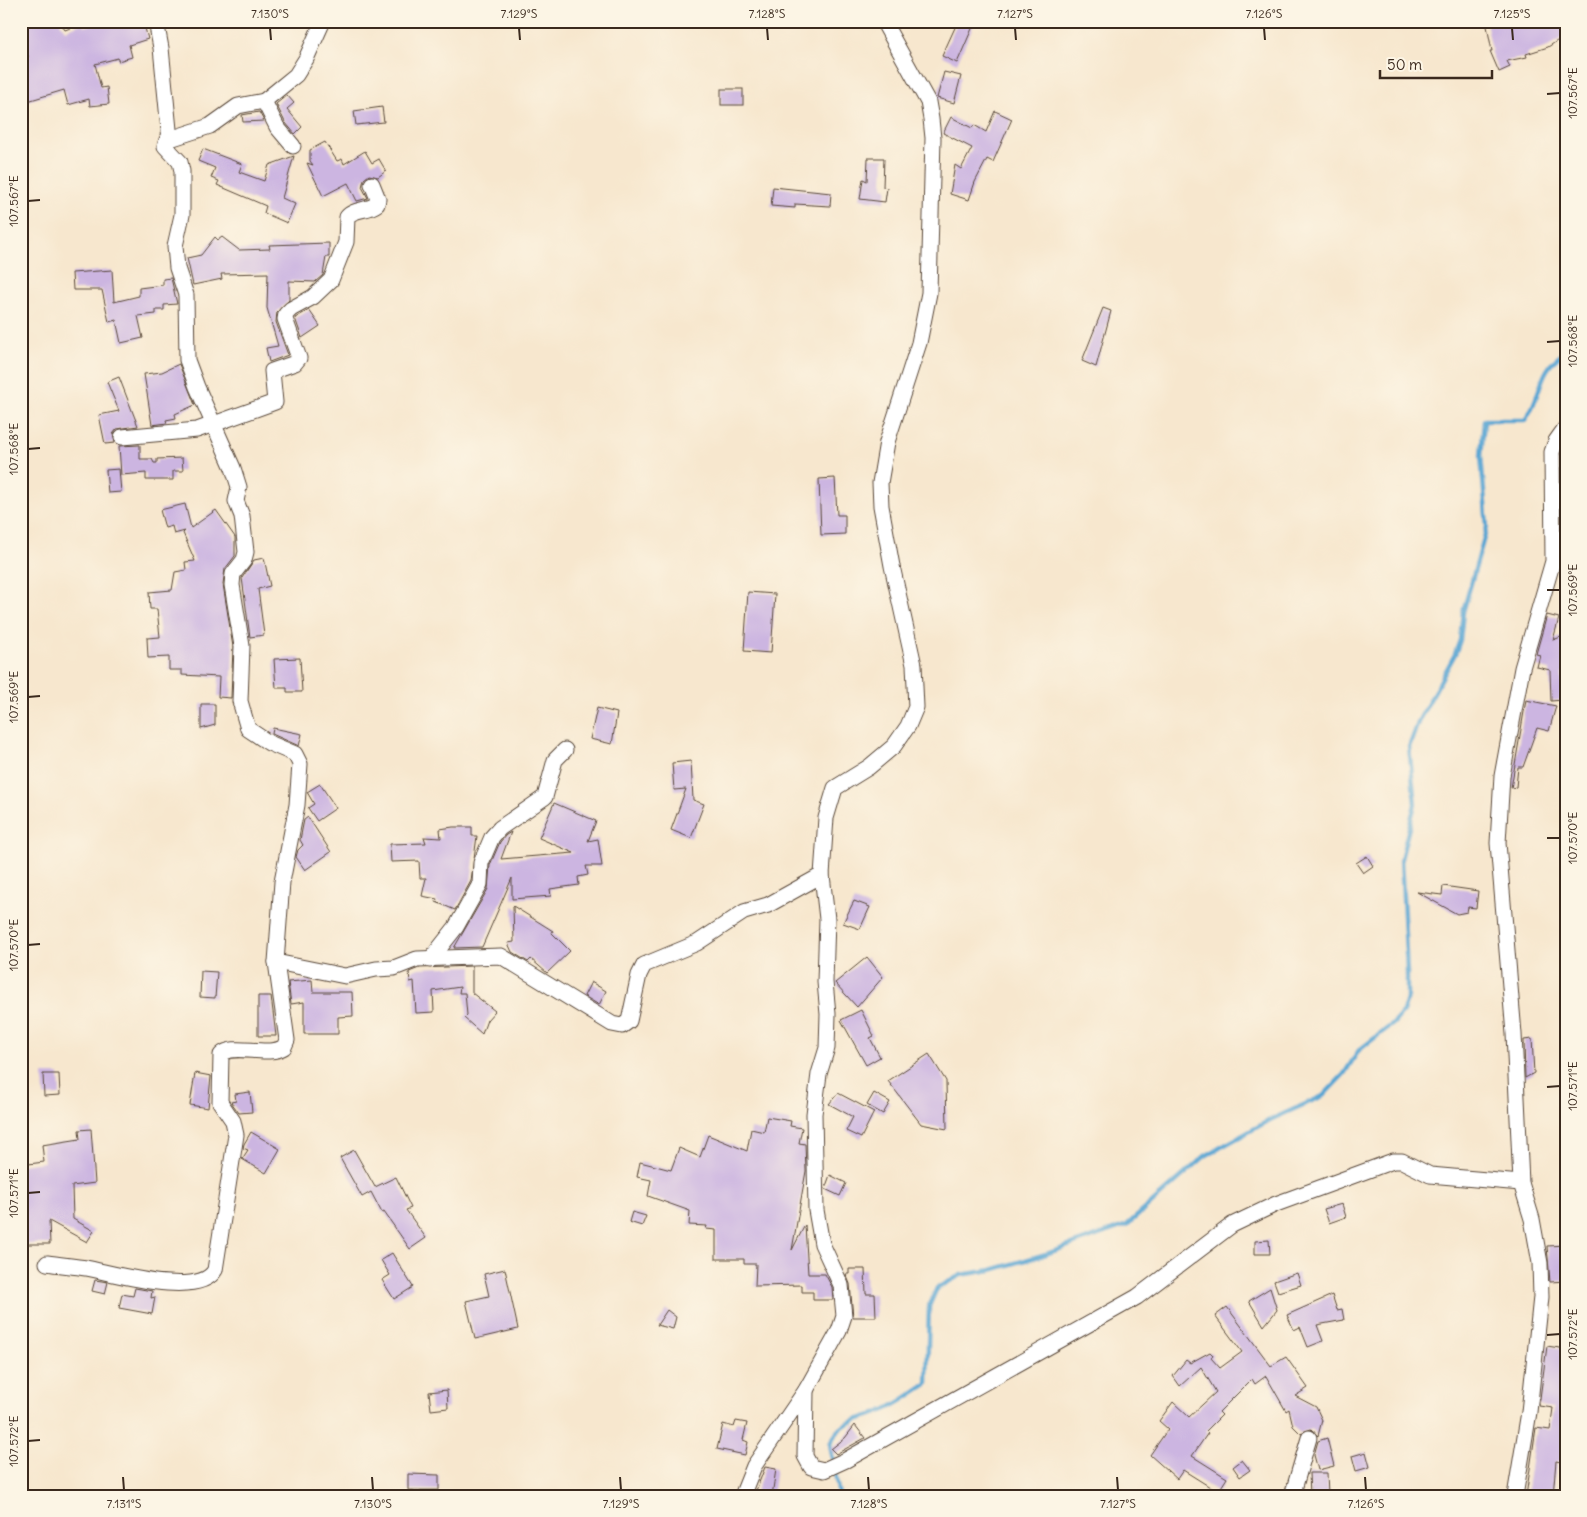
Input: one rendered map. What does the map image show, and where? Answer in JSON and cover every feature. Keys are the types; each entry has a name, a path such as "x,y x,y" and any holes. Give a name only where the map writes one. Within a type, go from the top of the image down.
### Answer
{"street":[{"path":"156,21 161,48 170,140"},
{"path":"48,1263 168,1284 200,1282 212,1276 215,1270 236,1135 233,1121 220,1102 222,1056 229,1050 271,1052 281,1049 286,1044 287,1036 276,962 282,882 297,805 300,764 295,754 269,743 248,729 241,707 239,683 242,646 232,585 233,574 246,556 242,516 236,501 239,487 237,476 213,425 188,360 186,295 177,268 175,246 182,215 182,171 180,162 165,147 165,144 170,140 210,126 238,106 264,101 296,75 306,60 323,21"},
{"path":"742,1496 758,1458 806,1390 839,1331 844,1316 840,1285 822,1244 816,1210 815,1105 819,1074 827,1048 828,1023 825,982 827,919 822,875 826,818 832,793 838,784 869,767 894,746 912,718 917,696 914,665 892,566 880,483 887,442 919,343 926,307 933,138 928,102 883,21"},
{"path":"264,101 277,126 293,146"},
{"path":"122,437 197,430 275,401 272,371 295,363 299,358 285,319 286,314 291,309 312,298 331,280 346,242 347,217 350,214 368,210 377,204 378,199 372,184"},
{"path":"1515,1496 1529,1412 1541,1297 1538,1247 1521,1183 1514,1034 1500,888 1498,843 1502,776 1522,668 1553,561 1552,452 1556,441 1566,427"},
{"path":"430,960 456,927 480,884 481,863 492,837 500,828 545,797 555,760 565,750"},
{"path":"276,962 328,975 345,976 376,969 394,968 417,960 501,956 612,1024 622,1026 632,1016 639,975 644,965 697,943 744,912 768,905 822,875"},
{"path":"806,1390 804,1456 811,1467 824,1470 846,1460 1137,1297 1232,1225 1276,1204 1393,1161 1402,1161 1430,1175 1521,1183"},
{"path":"1292,1496 1310,1438"}],"building":[{"path":"28,21 59,21 65,30 83,23 84,27 104,21 143,21 148,39 129,45 132,57 118,61 118,58 95,64 101,88 107,87 109,104 90,106 89,99 68,105 64,90 21,103 21,85 25,83 21,73 21,59 28,57 21,23"},
{"path":"958,21 974,24 957,63 942,56"},
{"path":"1486,21 1566,21 1566,35 1548,47 1526,54 1527,57 1507,61 1510,67 1499,72 1490,51 1492,51"},
{"path":"944,72 961,76 954,103 937,98"},
{"path":"721,89 743,89 743,105 721,105"},
{"path":"287,95 294,103 287,109 302,127 295,134 285,122 276,104"},
{"path":"382,107 384,122 356,125 354,111"},
{"path":"995,111 1012,119 993,162 987,159 975,182 969,200 950,194 955,165 961,169 972,148 943,133 951,117 972,128 974,125 986,132"},
{"path":"259,112 264,121 243,122 242,115"},
{"path":"325,142 337,161 342,159 344,164 365,151 372,163 379,159 386,171 378,177 369,175 364,179 362,187 368,198 357,201 348,183 323,196 307,163 313,165 310,161 310,150"},
{"path":"203,149 242,164 239,172 264,181 269,165 294,156 282,198 295,204 287,223 264,213 266,206 217,185 219,181 211,178 215,168 198,161"},
{"path":"868,158 884,158 883,187 887,188 885,202 860,199 863,179 867,181"},
{"path":"773,187 831,193 830,206 795,204 795,208 771,206"},
{"path":"215,237 218,240 222,237 239,250 270,249 269,245 329,243 329,257 326,257 323,275 315,282 289,281 289,300 277,312 276,322 288,355 269,362 266,348 278,346 267,308 268,273 221,274 222,279 193,285 187,258 201,255"},
{"path":"112,270 114,302 139,296 139,288 163,285 163,279 171,278 177,304 164,305 164,310 156,310 156,314 138,316 143,338 121,343 116,320 109,322 102,290 73,290 72,273"},
{"path":"1103,308 1111,311 1096,367 1082,361"},
{"path":"309,310 320,326 302,338 295,318"},
{"path":"179,364 195,405 175,414 176,418 166,420 167,423 152,425 144,374 162,372"},
{"path":"119,377 138,426 117,429 113,434 115,443 105,444 99,415 119,411 107,382"},
{"path":"140,445 140,459 152,459 154,463 157,463 157,459 182,458 183,471 173,471 173,480 146,480 146,473 121,475 119,446"},
{"path":"119,469 121,492 108,493 106,470"},
{"path":"835,478 837,515 845,515 845,534 821,535 819,479"},
{"path":"185,504 191,528 216,510 235,537 235,556 225,569 223,584 233,647 231,698 218,697 219,677 182,675 182,670 169,670 169,657 148,658 147,638 160,637 157,609 150,609 149,592 172,590 175,572 186,570 185,562 195,561 183,533 185,531 174,534 172,526 165,528 160,510"},
{"path":"264,558 270,586 258,589 264,635 250,637 242,578 254,560"},
{"path":"748,592 775,594 771,653 744,651"},
{"path":"1547,615 1559,618 1553,640 1566,635 1566,674 1562,673 1563,700 1551,701 1550,670 1537,667 1540,655 1536,654"},
{"path":"300,658 302,692 287,692 287,688 276,688 274,659"},
{"path":"1526,700 1556,706 1549,731 1537,728 1523,767 1518,767 1516,787 1511,788"},
{"path":"201,704 215,704 215,725 201,729"},
{"path":"597,708 617,713 612,744 590,739"},
{"path":"273,728 302,734 299,746 272,734"},
{"path":"691,761 693,800 704,804 691,838 671,830 686,789 674,790 672,763"},
{"path":"320,784 336,808 317,821 308,808 314,804 307,792"},
{"path":"554,803 596,821 588,841 598,839 602,866 586,866 588,875 578,877 579,885 550,889 551,896 512,899 512,878 482,947 454,948 488,889 490,865 500,842 506,835 511,832 501,859 574,853 539,838"},
{"path":"308,817 331,852 305,870 296,857 298,850 303,845 300,840 304,820"},
{"path":"472,827 472,836 477,836 471,881 455,910 436,902 437,899 422,896 426,878 420,878 419,861 391,862 390,844 426,843 424,837 441,838 440,829"},
{"path":"1367,856 1373,866 1363,873 1356,863"},
{"path":"1443,886 1478,891 1476,908 1468,907 1467,912 1457,914 1417,892 1442,895"},
{"path":"854,901 870,907 860,929 843,923"},
{"path":"513,906 553,931 552,933 570,951 547,973 531,959 528,962 512,952 508,943 514,942"},
{"path":"867,957 883,977 857,1007 835,983"},
{"path":"472,966 472,993 495,1011 487,1020 482,1034 464,1018 467,1015 465,993 459,993 460,987 433,991 434,1012 416,1013 414,981 410,982 409,972 419,968"},
{"path":"201,971 217,972 215,998 200,997"},
{"path":"312,980 313,992 352,992 353,1016 338,1017 338,1034 304,1034 304,1002 291,1004 288,982"},
{"path":"591,982 606,991 599,1005 584,996"},
{"path":"258,996 271,996 276,1036 258,1036"},
{"path":"861,1010 874,1036 870,1038 880,1057 866,1065 841,1020"},
{"path":"1532,1039 1534,1073 1525,1078 1524,1040"},
{"path":"929,1054 946,1081 947,1129 921,1124 888,1081"},
{"path":"195,1073 211,1076 208,1108 190,1105"},
{"path":"43,1074 59,1074 60,1095 44,1096"},
{"path":"250,1092 252,1112 239,1113 231,1102 236,1101 235,1094"},
{"path":"838,1093 874,1112 861,1138 846,1131 853,1117 829,1104"},
{"path":"874,1093 890,1102 883,1114 867,1105"},
{"path":"767,1117 791,1121 790,1126 802,1128 799,1143 805,1144 806,1171 792,1250 805,1225 808,1274 825,1274 832,1287 833,1300 813,1300 813,1292 802,1292 802,1285 755,1286 756,1264 744,1264 744,1259 716,1259 716,1230 706,1229 707,1226 689,1225 690,1211 648,1196 651,1180 637,1177 640,1162 671,1170 679,1148 700,1157 708,1135 747,1151 751,1129 764,1132"},
{"path":"91,1129 95,1183 72,1186 73,1219 94,1231 87,1242 49,1221 50,1244 21,1244 21,1165 44,1162 42,1145 80,1139 79,1130"},
{"path":"251,1132 280,1149 266,1173 242,1159 248,1150 243,1148 244,1144"},
{"path":"354,1150 375,1187 396,1177 411,1208 406,1210 426,1238 410,1249 384,1212 382,1213 371,1192 362,1197 340,1158"},
{"path":"830,1175 846,1183 840,1196 825,1189"},
{"path":"1342,1204 1346,1217 1329,1223 1324,1209"},
{"path":"632,1212 646,1216 642,1226 629,1222"},
{"path":"1269,1240 1270,1254 1255,1254 1255,1241"},
{"path":"1566,1245 1566,1281 1550,1282 1547,1246"},
{"path":"392,1253 413,1287 394,1299 382,1280 390,1275 381,1260"},
{"path":"505,1269 518,1329 475,1339 466,1301 489,1296 484,1274"},
{"path":"849,1269 865,1269 866,1294 875,1294 876,1317 853,1317 850,1284 846,1274 849,1274"},
{"path":"1297,1273 1301,1285 1278,1292 1274,1281"},
{"path":"95,1280 108,1282 105,1294 92,1291"},
{"path":"135,1288 152,1291 151,1298 155,1297 152,1314 119,1308 122,1294 133,1296"},
{"path":"1270,1288 1277,1310 1264,1326 1249,1301"},
{"path":"1332,1295 1337,1310 1342,1309 1344,1320 1317,1325 1323,1341 1308,1347 1300,1327 1294,1330 1287,1315"},
{"path":"1227,1307 1271,1366 1286,1357 1308,1388 1295,1396 1316,1407 1322,1420 1318,1436 1311,1429 1300,1433 1293,1426 1289,1409 1286,1411 1266,1376 1255,1384 1252,1379 1219,1412 1222,1415 1206,1431 1208,1433 1192,1456 1227,1478 1218,1492 1183,1470 1177,1479 1150,1455 1168,1429 1159,1421 1173,1402 1189,1417 1216,1392 1201,1367 1180,1386 1173,1376 1186,1360 1190,1363 1210,1352 1213,1355 1211,1358 1220,1368 1242,1352 1215,1316"},
{"path":"667,1310 676,1317 673,1329 657,1325"},
{"path":"1547,1346 1566,1349 1566,1463 1556,1461 1553,1496 1526,1496 1536,1428 1550,1430 1553,1408 1539,1406"},
{"path":"447,1390 448,1408 431,1410 429,1392"},
{"path":"736,1421 747,1423 743,1440 748,1442 745,1455 717,1449 723,1424 734,1427"},
{"path":"855,1425 865,1438 836,1454 831,1449 845,1438"},
{"path":"1327,1438 1334,1466 1318,1470 1314,1455 1318,1441"},
{"path":"1366,1452 1370,1467 1356,1471 1352,1456"},
{"path":"1242,1460 1250,1470 1240,1477 1233,1467"},
{"path":"765,1467 776,1469 772,1496 754,1496"},
{"path":"1309,1473 1327,1473 1328,1496 1310,1496"},
{"path":"408,1474 439,1475 439,1490 408,1490"}],"waterway":[{"path":"839,1496 830,1444 834,1436 845,1425 880,1412 927,1384 929,1306 937,1288 961,1275 991,1270 1046,1254 1127,1225 1205,1156 1270,1120 1323,1096 1344,1074 1359,1050 1393,1024 1403,1012 1407,999 1407,972 1401,859 1415,804 1409,747 1419,720 1455,654 1460,640 1463,612 1487,527 1481,456 1484,420 1525,420 1531,411 1549,366 1566,352"}]}
